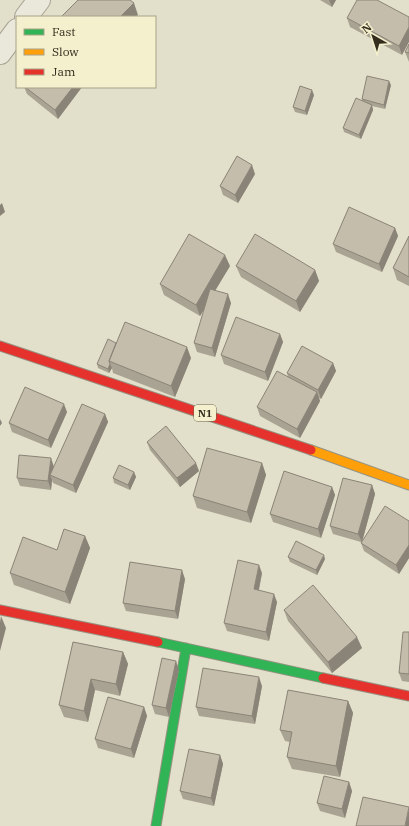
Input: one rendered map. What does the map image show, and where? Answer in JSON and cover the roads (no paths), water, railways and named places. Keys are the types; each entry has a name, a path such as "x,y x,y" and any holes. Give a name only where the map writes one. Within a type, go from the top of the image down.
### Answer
{"street":[{"path":"27,16 39,0"},
{"path":"0,53 16,31"},
{"name":"N1","path":"0,346 285,440 409,484"},
{"path":"0,610 409,696"},
{"path":"156,826 186,648"}]}
